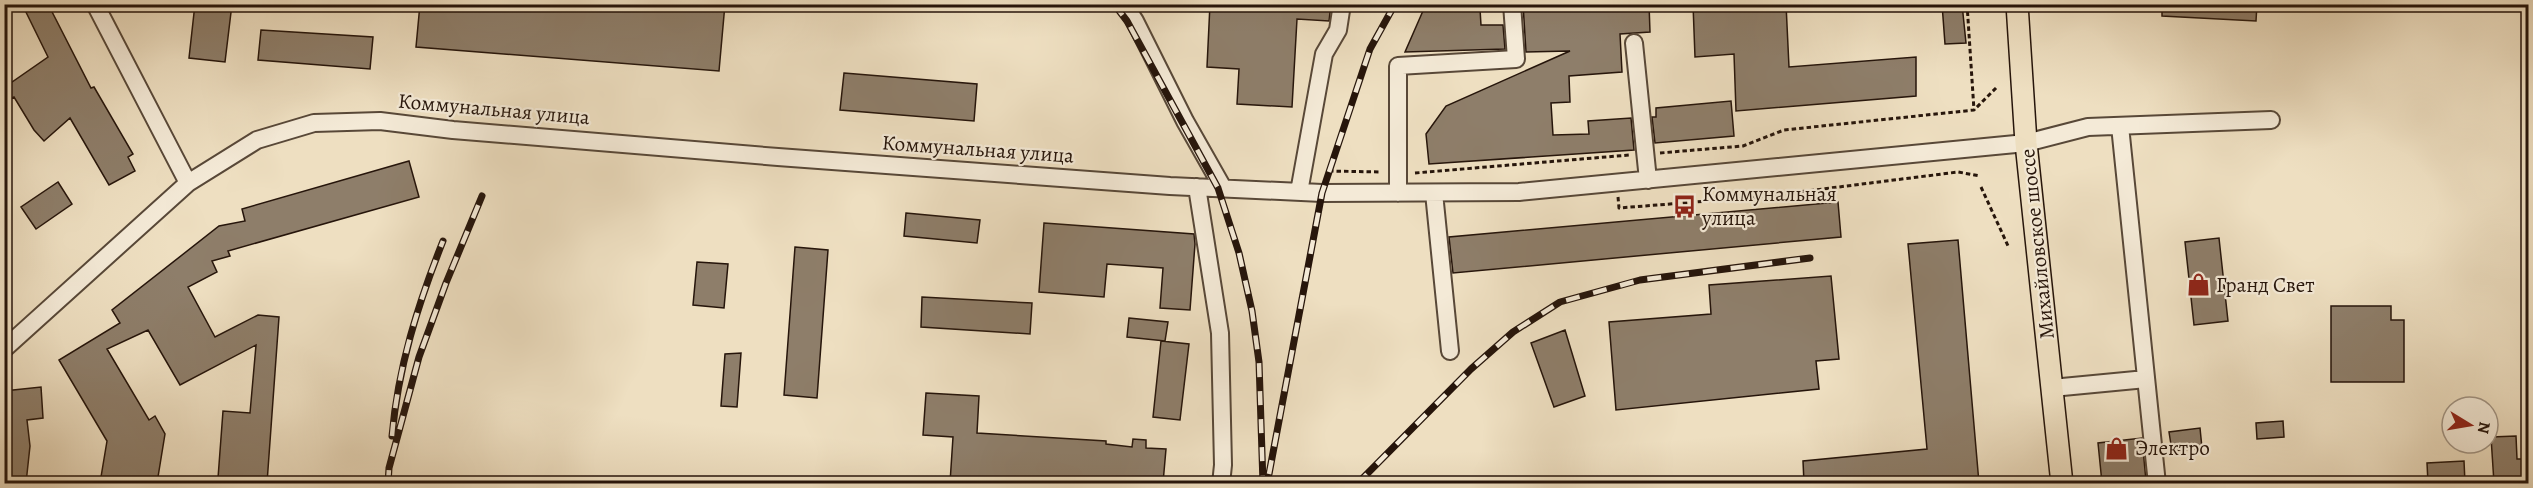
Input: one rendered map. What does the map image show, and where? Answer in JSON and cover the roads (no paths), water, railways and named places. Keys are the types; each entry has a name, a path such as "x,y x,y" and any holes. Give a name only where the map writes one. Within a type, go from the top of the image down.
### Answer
{"main road":[{"name":"Михайловское шоссе","path":"2017,4 2026,143 2062,483"}],"street":[{"path":"95,4 188,183"},
{"path":"1124,4 1223,188"},
{"path":"1299,192 1324,54 1338,30 1342,4"},
{"path":"1398,193 1398,66 1516,59 1512,4"},
{"path":"1634,43 1648,180"},
{"name":"Коммунальная улица","path":"4,349 188,183 257,140 314,123 380,121 453,130 766,156 1197,187 1299,192 1434,193 1519,192 2026,143 2088,127 2271,120"},
{"path":"2120,126 2157,483"},
{"path":"1197,187 1220,333 1223,465 1221,483"},
{"path":"1434,193 1450,351"},
{"path":"2052,388 2146,379"}],"railway":[{"path":"1114,4 1127,21 1218,188 1239,253 1252,311 1259,362 1263,484"},
{"path":"1269,474 1322,193 1370,49 1395,4"},
{"path":"388,484 389,468 419,357 446,283 482,196"},
{"path":"392,436 399,385 410,336 443,241"},
{"path":"1357,484 1471,369 1513,332 1560,302 1640,280 1810,258"}],"place":[{"name":"Коммунальная улица","path":"1684,206"},
{"name":"Гранд Свет","path":"2198,285"},
{"name":"Электро","path":"2117,448"}]}
